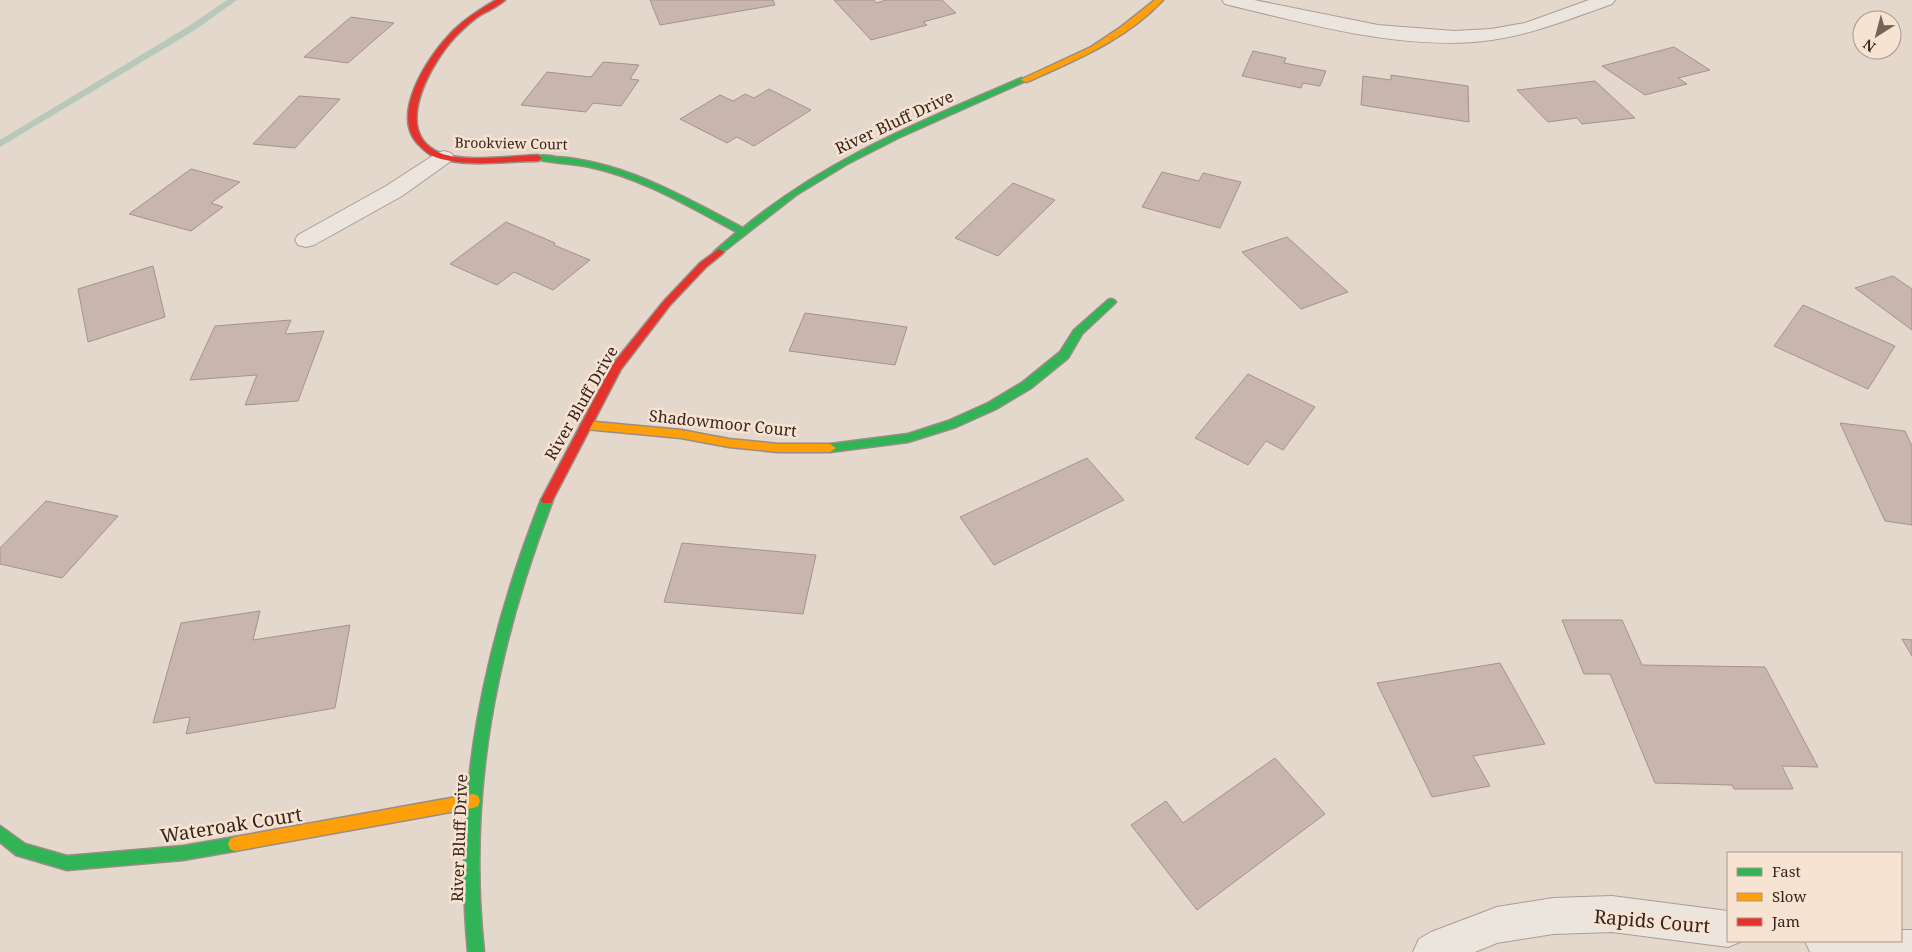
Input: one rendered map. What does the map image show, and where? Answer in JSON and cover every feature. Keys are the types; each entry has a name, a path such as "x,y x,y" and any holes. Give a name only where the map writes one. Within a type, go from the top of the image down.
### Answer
{"street":[{"name":"Brookview Court","path":"501,0 462,26 432,62 421,83 413,105 412,130 418,142 429,152 444,157 462,159 544,156 596,164 682,199 742,231"},
{"name":"River Bluff Drive","path":"476,952 472,892 473,801 486,704 504,622 526,550 554,484 617,367 667,303 703,265 779,202 819,176 860,153 1094,49 1124,29 1159,0"},
{"path":"1230,0 1371,30 1436,36 1497,33 1527,28 1606,0"},
{"path":"306,240 388,196 417,178 444,157"},
{"name":"Shadowmoor Court","path":"585,426 681,434 729,443 778,448 829,448 908,438 952,424 992,406 1027,385 1064,355 1078,332 1111,302"},
{"name":"Wateroak Court","path":"0,833 21,850 67,863 183,853 473,801"},
{"name":"Rapids Court","path":"1432,952 1444,945 1497,925 1553,916 1612,914 1727,929"},
{"path":"1832,942 1880,948 1912,949"}],"building":[{"path":"650,0 773,0 775,5 660,25"},
{"path":"834,0 874,0 876,3 886,0 942,0 956,13 923,22 927,25 871,40"},
{"path":"351,17 394,23 348,63 304,57"},
{"path":"1674,47 1710,70 1678,78 1687,84 1645,95 1602,66"},
{"path":"1253,51 1286,58 1284,63 1326,71 1320,86 1303,83 1301,88 1242,76"},
{"path":"603,62 639,65 630,79 639,80 621,106 593,103 586,112 521,105 547,72 591,77"},
{"path":"1391,75 1468,86 1469,122 1361,105 1363,76 1391,80"},
{"path":"1595,81 1635,118 1582,124 1577,118 1548,122 1517,90"},
{"path":"769,89 811,110 754,146 737,137 727,143 680,119 720,95 733,101 745,94 754,98"},
{"path":"299,96 340,99 295,148 253,144"},
{"path":"191,169 240,182 211,203 223,207 191,231 129,214"},
{"path":"1162,172 1199,181 1203,173 1241,182 1220,228 1142,207"},
{"path":"1013,183 1055,200 998,256 955,238"},
{"path":"506,222 590,260 553,290 514,272 497,285 450,264"},
{"path":"1287,237 1348,292 1301,309 1242,252"},
{"path":"153,266 165,317 88,342 78,289"},
{"path":"1893,276 1912,289 1912,330 1855,288"},
{"path":"1803,305 1895,346 1868,389 1774,346"},
{"path":"805,313 907,327 895,365 789,351"},
{"path":"291,320 285,334 324,331 298,401 245,405 257,375 190,380 215,326"},
{"path":"1248,374 1315,407 1283,450 1266,441 1248,465 1195,438"},
{"path":"1840,423 1905,431 1912,446 1912,525 1885,521"},
{"path":"1087,458 1124,500 994,565 960,517"},
{"path":"46,501 118,516 62,578 0,564 0,548"},
{"path":"682,543 816,555 803,614 664,602"},
{"path":"260,611 253,640 350,625 335,708 186,734 190,717 153,723 181,623"},
{"path":"1562,620 1622,620 1642,665 1765,667 1818,767 1782,766 1793,789 1734,789 1732,785 1655,783 1610,674 1584,674"},
{"path":"1902,639 1912,640 1912,656"},
{"path":"1500,663 1545,744 1473,756 1490,786 1432,797 1377,683"},
{"path":"1275,758 1325,814 1197,910 1131,825 1166,801 1183,823"}],"waterway":[{"path":"0,144 192,28 233,0"}],"traffic: fast":[{"path":"719,252 793,193 844,162 920,125 1024,80"},
{"path":"538,158 566,160 619,172 669,193 742,231"},
{"path":"830,448 908,438 952,424 992,406 1027,385 1064,355 1078,332 1111,302"},
{"path":"476,952 472,914 471,842 480,742 488,692 499,643 529,547 547,500"},
{"path":"0,833 21,850 67,863 183,853 235,844"}],"traffic: slow":[{"path":"1024,80 1094,49 1124,29 1159,0"},
{"path":"585,425 681,434 729,443 778,448 830,448"},
{"path":"235,844 473,801"}],"traffic: jam":[{"path":"501,0 467,21 440,50 420,85 414,104 412,121 417,137 428,150 438,155 465,160 538,158"},
{"path":"547,500 617,367 667,303 703,265 719,252"}]}
